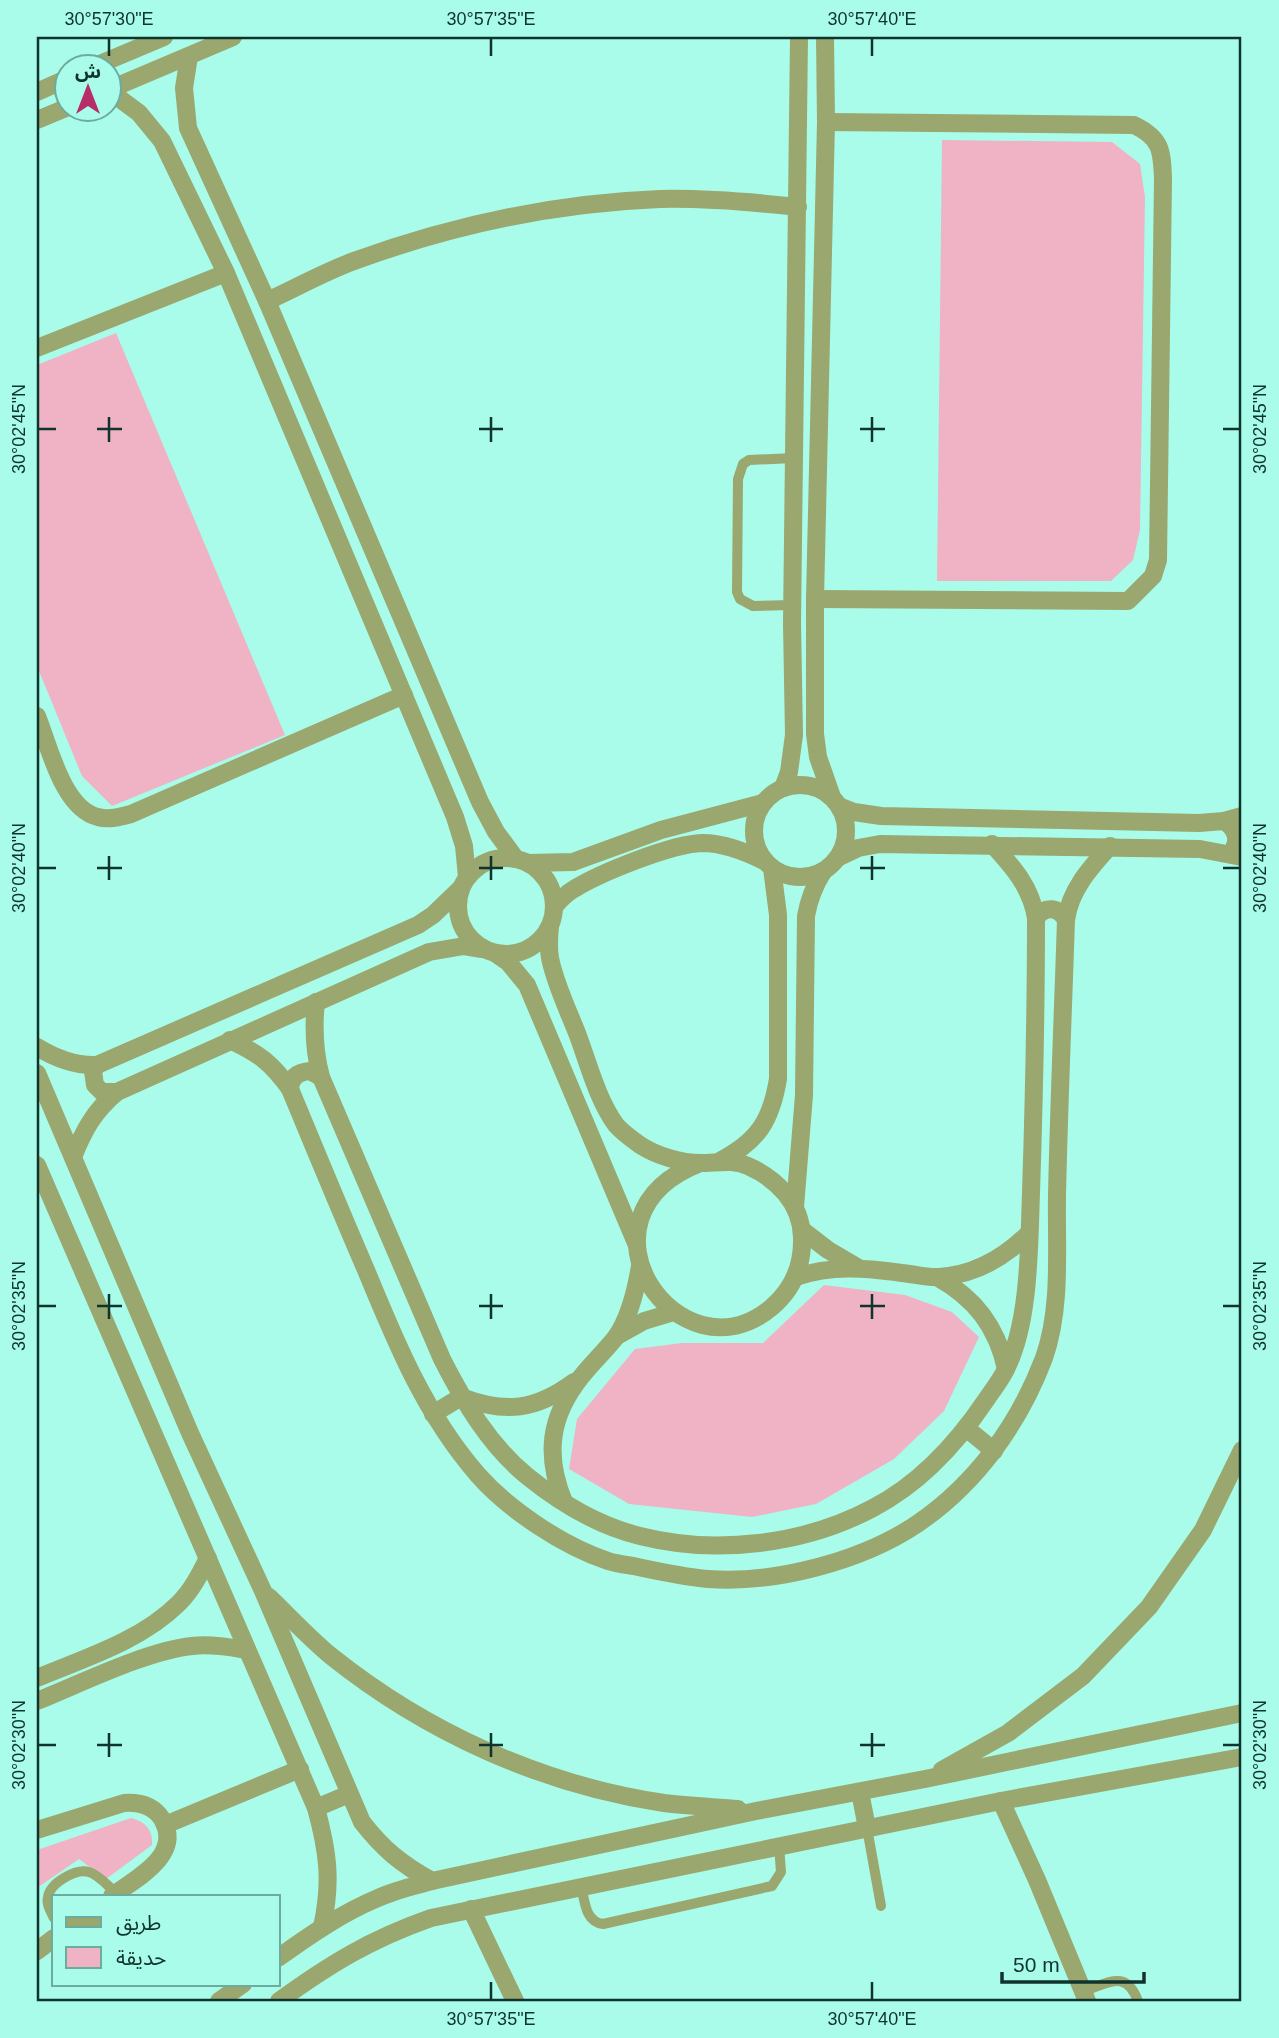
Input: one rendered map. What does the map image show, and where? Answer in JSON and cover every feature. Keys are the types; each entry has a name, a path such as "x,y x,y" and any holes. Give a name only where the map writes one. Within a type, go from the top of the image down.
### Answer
{"street":[{"path":"121,52 142,41 164,37"},
{"path":"122,84 233,37"},
{"path":"783,788 789,772 793,742 792,605 799,37"},
{"path":"825,37 826,122 820,283 815,599 816,743 823,775 846,826 846,837 839,857"},
{"path":"122,100 139,113 162,141 226,273 461,831 463,883 457,902 463,929 471,940 508,962 527,985 637,1247 640,1266 648,1284 674,1312 703,1324 724,1326 745,1322 765,1313 781,1299 796,1277 802,1254 802,1230 795,1207 782,1188 764,1173 743,1164 720,1161 700,1163 669,1158 641,1146 617,1126 603,1100 553,972 548,942 554,908 553,894 539,871 522,861 496,832 480,802 267,301 186,119 184,88 189,56"},
{"path":"156,132 186,119"},
{"path":"815,599 1128,601 1142,590 1153,576 1158,560 1163,178 1159,146 1150,133 1134,125 826,122"},
{"path":"267,301 351,262 442,231 536,211 662,199 724,200 798,207"},
{"path":"37,348 226,273"},
{"path":"797,281 820,283"},
{"path":"274,386 299,376"},
{"path":"37,716 64,786 75,802 85,813 100,818 115,818 131,814 404,695"},
{"path":"793,742 816,743"},
{"path":"37,1047 62,1060 82,1066 97,1065 418,925 433,915 477,867 489,861 502,858 573,862 695,820 763,803 783,788 800,785 817,788 854,811 881,816 1199,823 1242,816"},
{"path":"720,1161 739,1151 755,1137 768,1120 777,1088 778,915 768,865 756,847 753,832 763,803"},
{"path":"880,844 881,816"},
{"path":"795,1207 804,1095 806,916 811,893 824,872 839,857 867,845 880,844 1111,846 1200,849 1237,855 1237,835 1230,824 1224,821"},
{"path":"554,908 575,888 635,861 680,846 702,843 744,851 781,874 802,878 824,872"},
{"path":"316,1003 314,1052 321,1077 442,1359 461,1397 493,1443 526,1475 564,1502 602,1523 639,1536 685,1545 749,1544 801,1536 874,1508 928,1470 966,1428 1006,1371 1016,1342 1024,1301 1029,1233 1035,1075 1036,918 1034,903 1026,887 1017,872 992,844"},
{"path":"230,1040 254,1051 275,1068 290,1089 407,1368 449,1441 482,1479 520,1512 562,1539 608,1561 710,1579 765,1577 810,1569 869,1549 916,1525 958,1491 994,1451 1023,1405 1045,1356 1051,1329 1056,1271 1066,920 1069,904 1077,888 1111,846"},
{"path":"1036,918 1044,910 1055,909 1066,920"},
{"path":"73,1157 90,1120 102,1104 117,1092 429,952 464,946 509,954 534,944 550,926"},
{"path":"97,1065 93,1071 95,1085 102,1092 117,1092"},
{"path":"290,1089 298,1073 310,1071 321,1077"},
{"path":"37,1073 190,1433 263,1591 362,1822 381,1846 405,1866 432,1881"},
{"path":"1032,1156 1058,1157"},
{"path":"637,1247 639,1224 648,1203 661,1185 679,1171 700,1163"},
{"path":"37,1165 316,1808 329,1867 328,1897 322,1927"},
{"path":"802,1230 857,1267"},
{"path":"796,1277 826,1269 857,1267 937,1277 988,1264 1017,1245 1029,1233"},
{"path":"564,1502 555,1480 552,1458 558,1415 580,1378 617,1336 631,1302 640,1266"},
{"path":"937,1277 952,1285 978,1308 996,1336 1006,1371"},
{"path":"617,1336 644,1321 674,1312"},
{"path":"461,1397 481,1405 524,1407 544,1401 580,1378"},
{"path":"433,1415 461,1397"},
{"path":"966,1428 994,1451"},
{"path":"160,1446 190,1433"},
{"path":"925,1779 1008,1733 1083,1676 1149,1607 1203,1530 1242,1450"},
{"path":"37,1678 111,1648 159,1620 179,1603 196,1582 208,1558"},
{"path":"263,1591 330,1655 405,1708 486,1752 573,1783 663,1803 756,1811"},
{"path":"133,1634 142,1660"},
{"path":"37,1700 168,1650 221,1646 247,1650"},
{"path":"280,1957 322,1927 382,1896 432,1881 756,1811 1242,1713"},
{"path":"279,2001 329,1965 362,1946 431,1918 1001,1801 1242,1757"},
{"path":"165,1825 300,1769"},
{"path":"860,1792 867,1828"},
{"path":"316,1808 349,1794"},
{"path":"1001,1801 1086,1996"},
{"path":"37,1830 124,1803 134,1802 153,1809 165,1825 167,1839 164,1853 155,1865 114,1895"},
{"path":"471,1909 515,2001"},
{"path":"37,1951 52,1940"},
{"path":"223,2000 240,1986"}],"lane":[{"path":"792,605 753,606 740,599 737,592 738,479 743,464 749,460 794,458"},
{"path":"867,1828 881,1906"},
{"path":"582,1886 590,1917 596,1923 603,1924 772,1886 781,1872 779,1846"},
{"path":"52,1913 47,1901 51,1888 75,1872 94,1874 114,1895"},
{"path":"1086,1996 1114,1981 1123,1981 1131,1986 1138,2001"}],"green space":[{"path":"942,140 1112,142 1140,164 1145,197 1140,530 1133,560 1111,581 937,581"},
{"path":"116,333 285,735 112,806 82,776 37,666 37,365"},
{"path":"824,1285 905,1295 952,1312 979,1337 944,1411 894,1459 816,1504 752,1517 629,1504 569,1469 577,1419 635,1349 682,1343 763,1343"},
{"path":"131,1818 148,1827 152,1845 106,1879 79,1859 37,1888 37,1850"}]}
